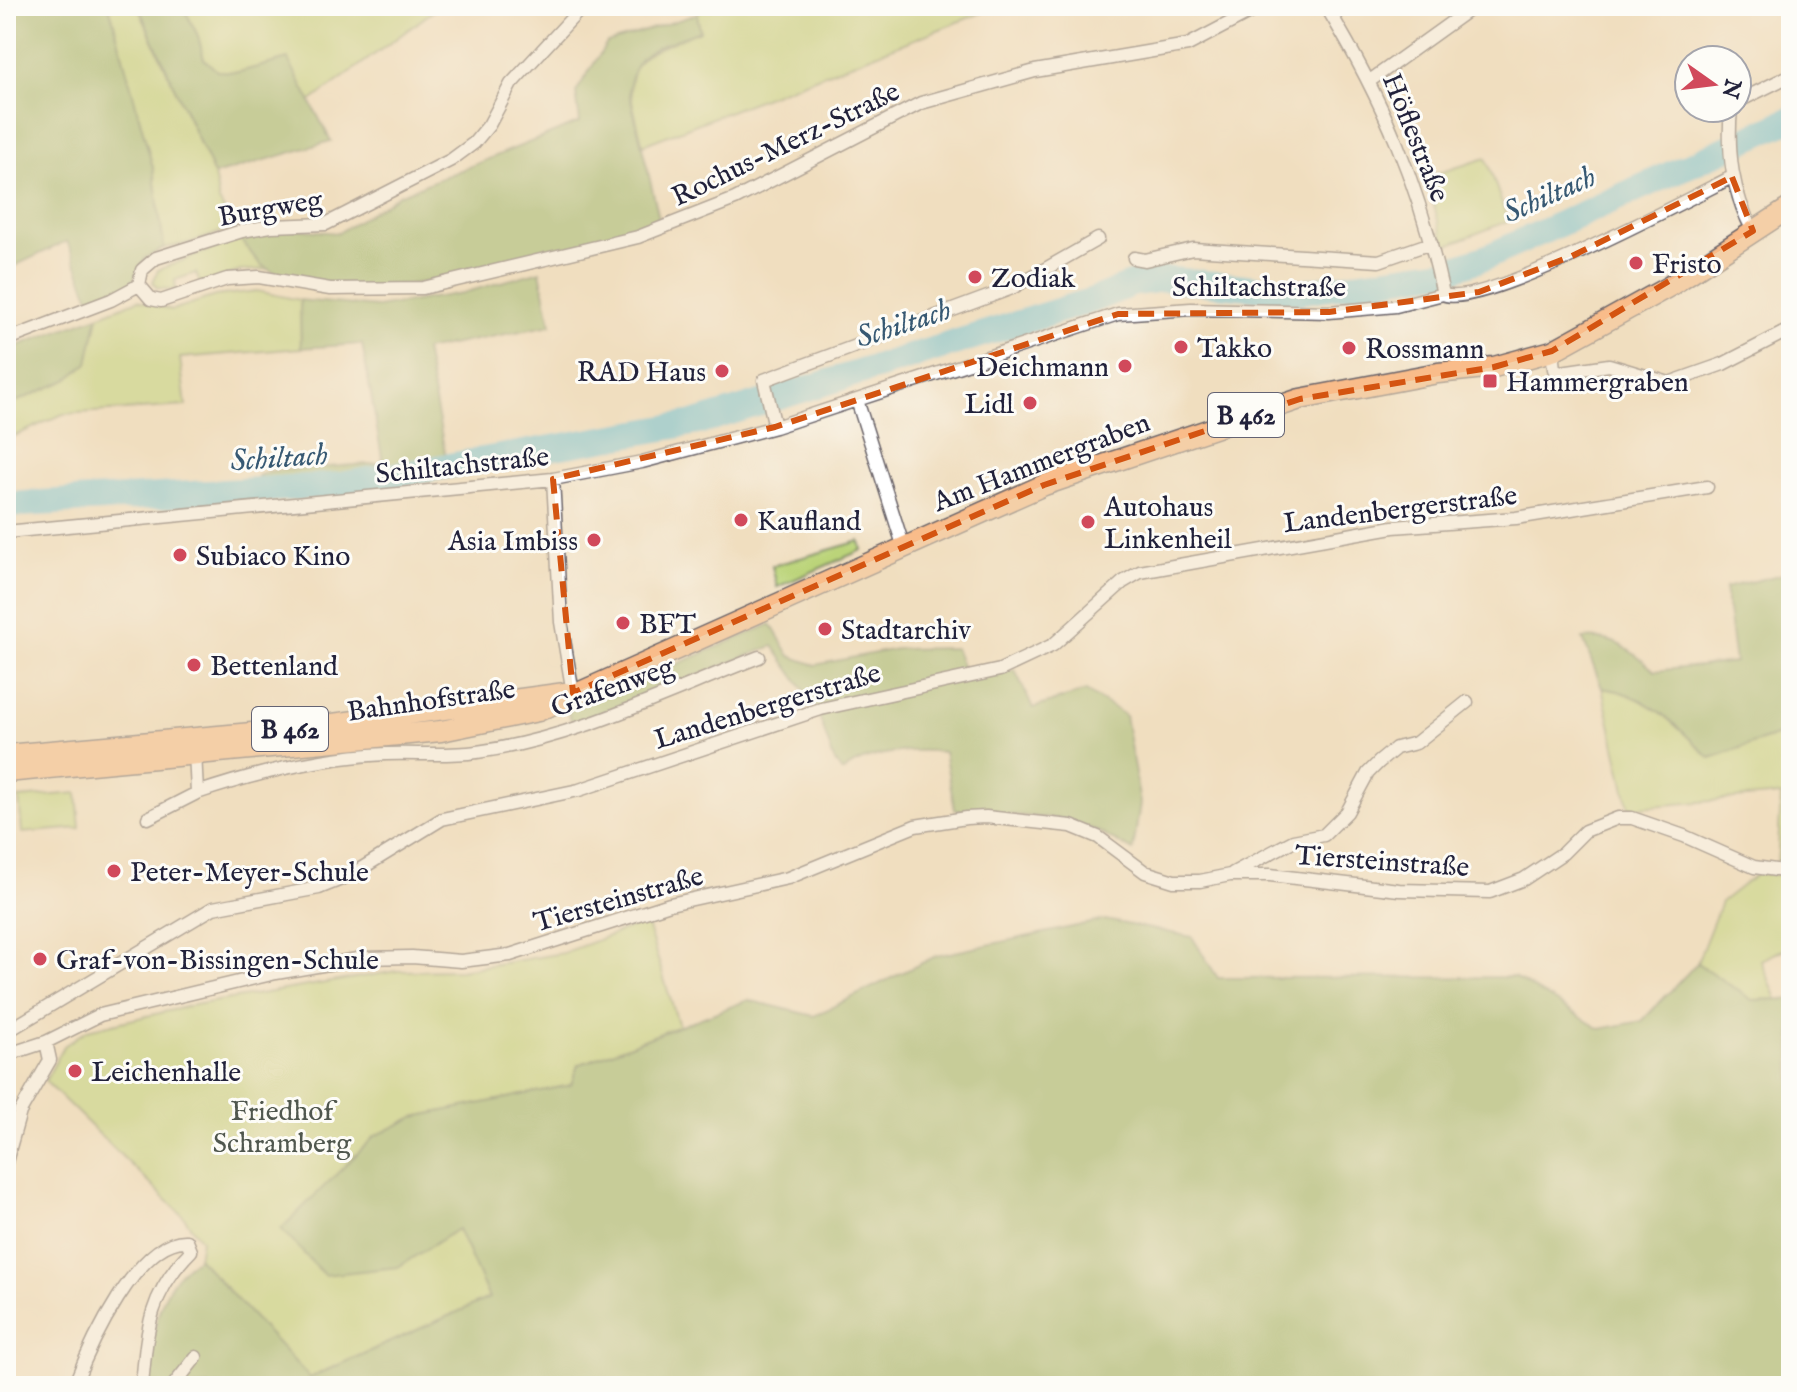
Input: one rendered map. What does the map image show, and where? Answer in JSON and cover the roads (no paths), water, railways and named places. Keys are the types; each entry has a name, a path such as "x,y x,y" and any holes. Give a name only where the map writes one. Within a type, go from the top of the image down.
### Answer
{"main road":[{"name":"Am Hammergraben","path":"573,693 1044,485 1300,399 1438,373 1494,367 1552,351 1670,286 1791,207"},
{"name":"Bahnhofstraße","path":"6,772 462,708 531,695 573,693"},
{"name":"Bahnhofstraße","path":"6,755 195,747"}],"street":[{"name":"Burgweg","path":"6,340 111,300 139,285 142,270 156,258 242,231 271,226 326,224 458,156 489,125 511,84 533,56 583,6"},
{"name":"Rochus-Merz-Straße","path":"139,285 151,299 161,301 227,279 259,277 330,289 423,288 638,237 735,199 921,103 1035,71 1188,45 1262,6"},
{"name":"Höflestraße","path":"1326,6 1371,80 1407,167 1443,294"},
{"path":"1371,80 1474,6"},
{"path":"1753,94 1791,75"},
{"path":"1730,124 1732,177 1739,205 1753,231"},
{"name":"Schiltachstraße","path":"6,532 553,479 642,462 775,427 1118,314 1191,309 1329,312 1396,306 1443,294 1450,298 1479,292 1572,256 1732,177"},
{"path":"775,427 764,380 1012,288 1098,239"},
{"name":"Schiltachstraße","path":"1134,258 1145,260 1193,249 1379,261 1431,243"},
{"path":"1552,351 1554,369 1561,372 1609,365 1669,383 1723,364 1791,329"},
{"path":"857,400 903,545"},
{"path":"553,479 561,622 573,693"},
{"name":"Landenbergerstraße","path":"6,1032 213,908 319,888 349,876 442,819 579,790 821,709 1000,670 1053,645 1123,582 1140,572 1393,527 1516,518 1707,487"},
{"name":"Grafenweg","path":"148,818 197,793 268,770 385,754 478,752 529,741 574,728 759,657"},
{"name":"Tiersteinstraße","path":"1230,875 1293,841 1324,835 1347,812 1368,773 1379,762 1396,748 1416,743 1467,702"},
{"path":"195,747 197,793"},
{"name":"Tiersteinstraße","path":"6,1055 46,1042 100,1015 276,973 363,958 461,961 510,955 670,904 788,878 915,826 966,818 1071,826 1098,837 1145,872 1174,881 1200,881 1230,875 1270,875 1399,890 1490,892 1524,879 1600,822 1632,818 1754,867 1791,872"},
{"path":"6,1162 20,1112 50,1060 46,1042"},
{"path":"74,1386 107,1316 136,1271 166,1247 187,1241 191,1251 156,1294 147,1333 142,1386"},
{"path":"173,1386 196,1357"}],"waterway":[{"name":"Schiltach","path":"6,505 340,485 699,422 1093,300 1132,284 1164,279 1298,292 1449,270 1487,257 1791,119"}],"place":[{"name":"Fristo","path":"1636,263"},
{"name":"Zodiak","path":"975,277"},
{"name":"Takko","path":"1181,347"},
{"name":"Rossmann","path":"1349,348"},
{"name":"Deichmann","path":"1125,366"},
{"name":"RAD Haus","path":"722,371"},
{"name":"Hammergraben","path":"1490,381"},
{"name":"Lidl","path":"1030,403"},
{"name":"Kaufland","path":"741,520"},
{"name":"Autohaus Linkenheil","path":"1088,522"},
{"name":"Asia Imbiss","path":"594,540"},
{"name":"Subiaco Kino","path":"180,555"},
{"name":"BFT","path":"623,623"},
{"name":"Stadtarchiv","path":"825,629"},
{"name":"Bettenland","path":"194,665"},
{"name":"Peter-Meyer-Schule","path":"114,871"},
{"name":"Graf-von-Bissingen-Schule","path":"40,959"},
{"name":"Leichenhalle","path":"75,1071"}],"park label":[{"name":"Friedhof Schramberg","path":"282,1126"}]}
